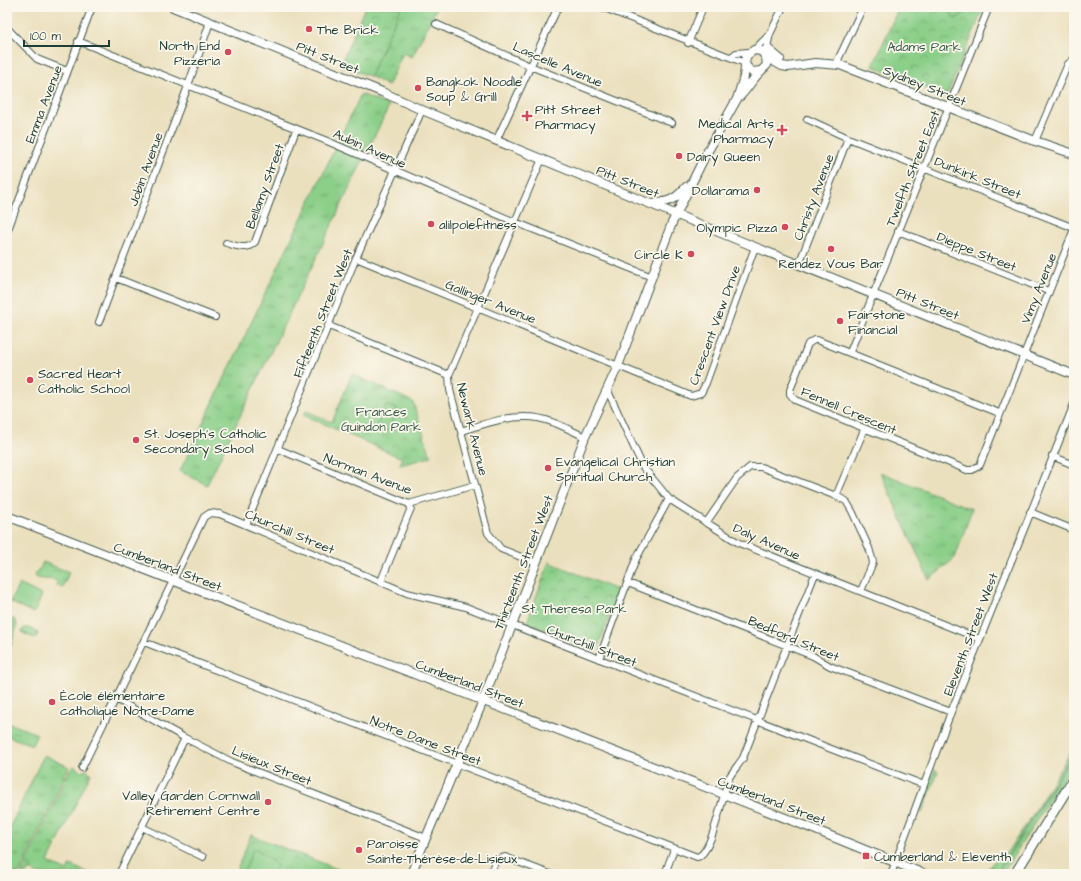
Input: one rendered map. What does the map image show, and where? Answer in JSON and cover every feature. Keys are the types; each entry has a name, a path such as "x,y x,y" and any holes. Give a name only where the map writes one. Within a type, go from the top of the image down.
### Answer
{"main road":[{"path":"1014,873 1073,781"}],"street":[{"name":"Emma Avenue","path":"7,232 92,7"},
{"name":"Pitt Street","path":"173,7 382,92 496,141 676,215 1074,375"},
{"path":"496,141 558,7"},
{"path":"602,7 724,56 731,57 745,64 752,72 761,72"},
{"path":"688,42 703,7"},
{"path":"737,99 746,92 754,78 767,65 766,53 770,34 783,7"},
{"path":"836,64 863,7"},
{"name":"Twelfth Street East","path":"850,352 872,294 989,7"},
{"name":"Jobin Avenue","path":"99,322 188,86 210,22"},
{"name":"Lascelle Avenue","path":"436,24 530,66 672,123"},
{"path":"7,28 37,59 67,71"},
{"path":"652,204 665,202 678,197 695,175 737,99 745,58 770,34"},
{"name":"Aubin Avenue","path":"78,41 296,130 327,141 515,222 652,277"},
{"path":"731,57 736,53 752,51 761,51 766,53"},
{"name":"Sydney Street","path":"766,53 782,66 794,67 815,63 836,64 1035,141 1074,154"},
{"path":"1035,141 1068,64 1074,59"},
{"name":"Fifteenth Street West","path":"246,525 356,258 396,172 422,110"},
{"name":"Dunkirk Street","path":"807,119 848,138 1074,229"},
{"name":"Bellamy Street","path":"226,243 243,248 251,246 255,242 296,130"},
{"name":"Christy Avenue","path":"799,264 848,138"},
{"path":"449,375 542,159"},
{"name":"Thirteenth Street West","path":"412,874 482,701 585,437 618,366 676,215 695,175"},
{"name":"Vimy Avenue","path":"1024,355 1048,291 1074,229"},
{"name":"Dieppe Street","path":"898,231 1048,291"},
{"name":"Crescent View Drive","path":"618,366 691,396 701,394 755,247"},
{"name":"Gallinger Avenue","path":"356,258 618,366"},
{"path":"116,278 214,317"},
{"name":"Newark Avenue","path":"329,326 449,375 450,390 488,533 501,549 536,563"},
{"name":"Fennell Crescent","path":"999,413 817,340 810,342 790,390 790,394 795,400 864,430 967,470 972,470 980,465 999,413 1024,355"},
{"name":"Daly Avenue","path":"607,389 643,467 668,499 706,524 739,543 980,639"},
{"name":"Eleventh Street West","path":"891,874 951,712 1074,404"},
{"path":"461,431 502,419 527,417 539,418 585,437"},
{"path":"836,496 864,430"},
{"name":"Norman Avenue","path":"278,449 409,504 475,485"},
{"path":"1052,456 1074,465"},
{"path":"706,524 737,478 750,467 760,467 836,496 846,501 852,511 869,548 873,562 860,591"},
{"path":"599,659 636,559 668,499"},
{"path":"381,581 411,508 409,504"},
{"path":"1030,512 1074,530"},
{"name":"Churchill Street","path":"173,580 204,517 210,513 220,514 407,593 466,607 924,786"},
{"name":"Cumberland Street","path":"7,516 725,795 924,874"},
{"path":"725,795 730,776 743,758 815,574"},
{"path":"82,768 173,580"},
{"name":"Bedford Street","path":"628,583 787,646 830,666 951,712"},
{"name":"Notre Dame Street","path":"144,642 697,857 700,857 705,851 725,795"},
{"name":"Lisieux Street","path":"116,699 185,738 232,762 426,838"},
{"path":"119,874 185,738"},
{"path":"142,827 203,857"},
{"path":"665,874 674,849"},
{"path":"490,874 496,860 505,857 550,874"}],"green space":[{"path":"365,7 401,7 370,76 340,66"},
{"path":"401,7 437,7 412,57 403,53 388,86 370,76"},
{"name":"Adams Park","path":"899,7 984,7 946,97 873,66"},
{"path":"946,7 969,7 965,13 955,19"},
{"path":"361,94 389,106 207,485 180,471"},
{"name":"Frances Guindon Park","path":"352,374 413,402 431,457 400,465 402,458 303,415 306,411 332,422"},
{"path":"386,405 397,409 388,431 377,426"},
{"path":"880,472 972,509 955,558 929,580"},
{"path":"43,562 69,572 63,588 57,586 57,581 36,577 35,573 40,569"},
{"name":"St. Theresa Park","path":"549,562 619,591 597,650 592,651 527,622"},
{"path":"19,584 42,595 34,613 10,602"},
{"path":"10,618 15,620 17,624 11,646 7,645 7,625"},
{"path":"24,628 29,628 38,633 36,638 22,632"},
{"path":"9,723 37,734 32,745 7,736 7,725"},
{"path":"1073,748 1074,752 996,874 983,874 998,857 1002,859 1030,819"},
{"path":"1074,754 1074,762 1002,874 997,874"},
{"path":"44,755 69,767 19,874 7,874 7,833"},
{"path":"74,766 82,772 86,770 91,773 48,862 67,871 70,865 91,874 38,874 29,869 26,874 21,874 70,770"},
{"path":"936,770 938,772 922,813 920,809 934,771"},
{"path":"251,835 340,870 339,874 235,874"},
{"path":"257,849 278,866 271,874 244,874 252,851"}],"place":[{"name":"The Brick","path":"309,29"},
{"name":"North End Pizzeria","path":"228,52"},
{"name":"Bangkok Noodle Soup & Grill","path":"418,88"},
{"name":"Pitt Street Pharmacy","path":"527,116"},
{"name":"Medical Arts Pharmacy","path":"782,130"},
{"name":"Dairy Queen","path":"679,156"},
{"name":"Dollarama","path":"757,190"},
{"name":"alilpolefitness","path":"431,224"},
{"name":"Olympic Pizza","path":"785,227"},
{"name":"Rendez Vous Bar","path":"831,249"},
{"name":"Circle K","path":"691,254"},
{"name":"Fairstone Financial","path":"840,321"},
{"name":"Sacred Heart Catholic School","path":"30,380"},
{"name":"St. Joseph's Catholic Secondary School","path":"136,440"},
{"name":"Evangelical Christian Spiritual Church","path":"548,468"},
{"name":"École élémentaire catholique Notre-Dame","path":"52,702"},
{"name":"Valley Garden Cornwall Retirement Centre","path":"268,802"},
{"name":"Paroisse Sainte-Thérèse-de-Lisieux","path":"359,850"},
{"name":"Cumberland & Eleventh","path":"866,856"}]}
